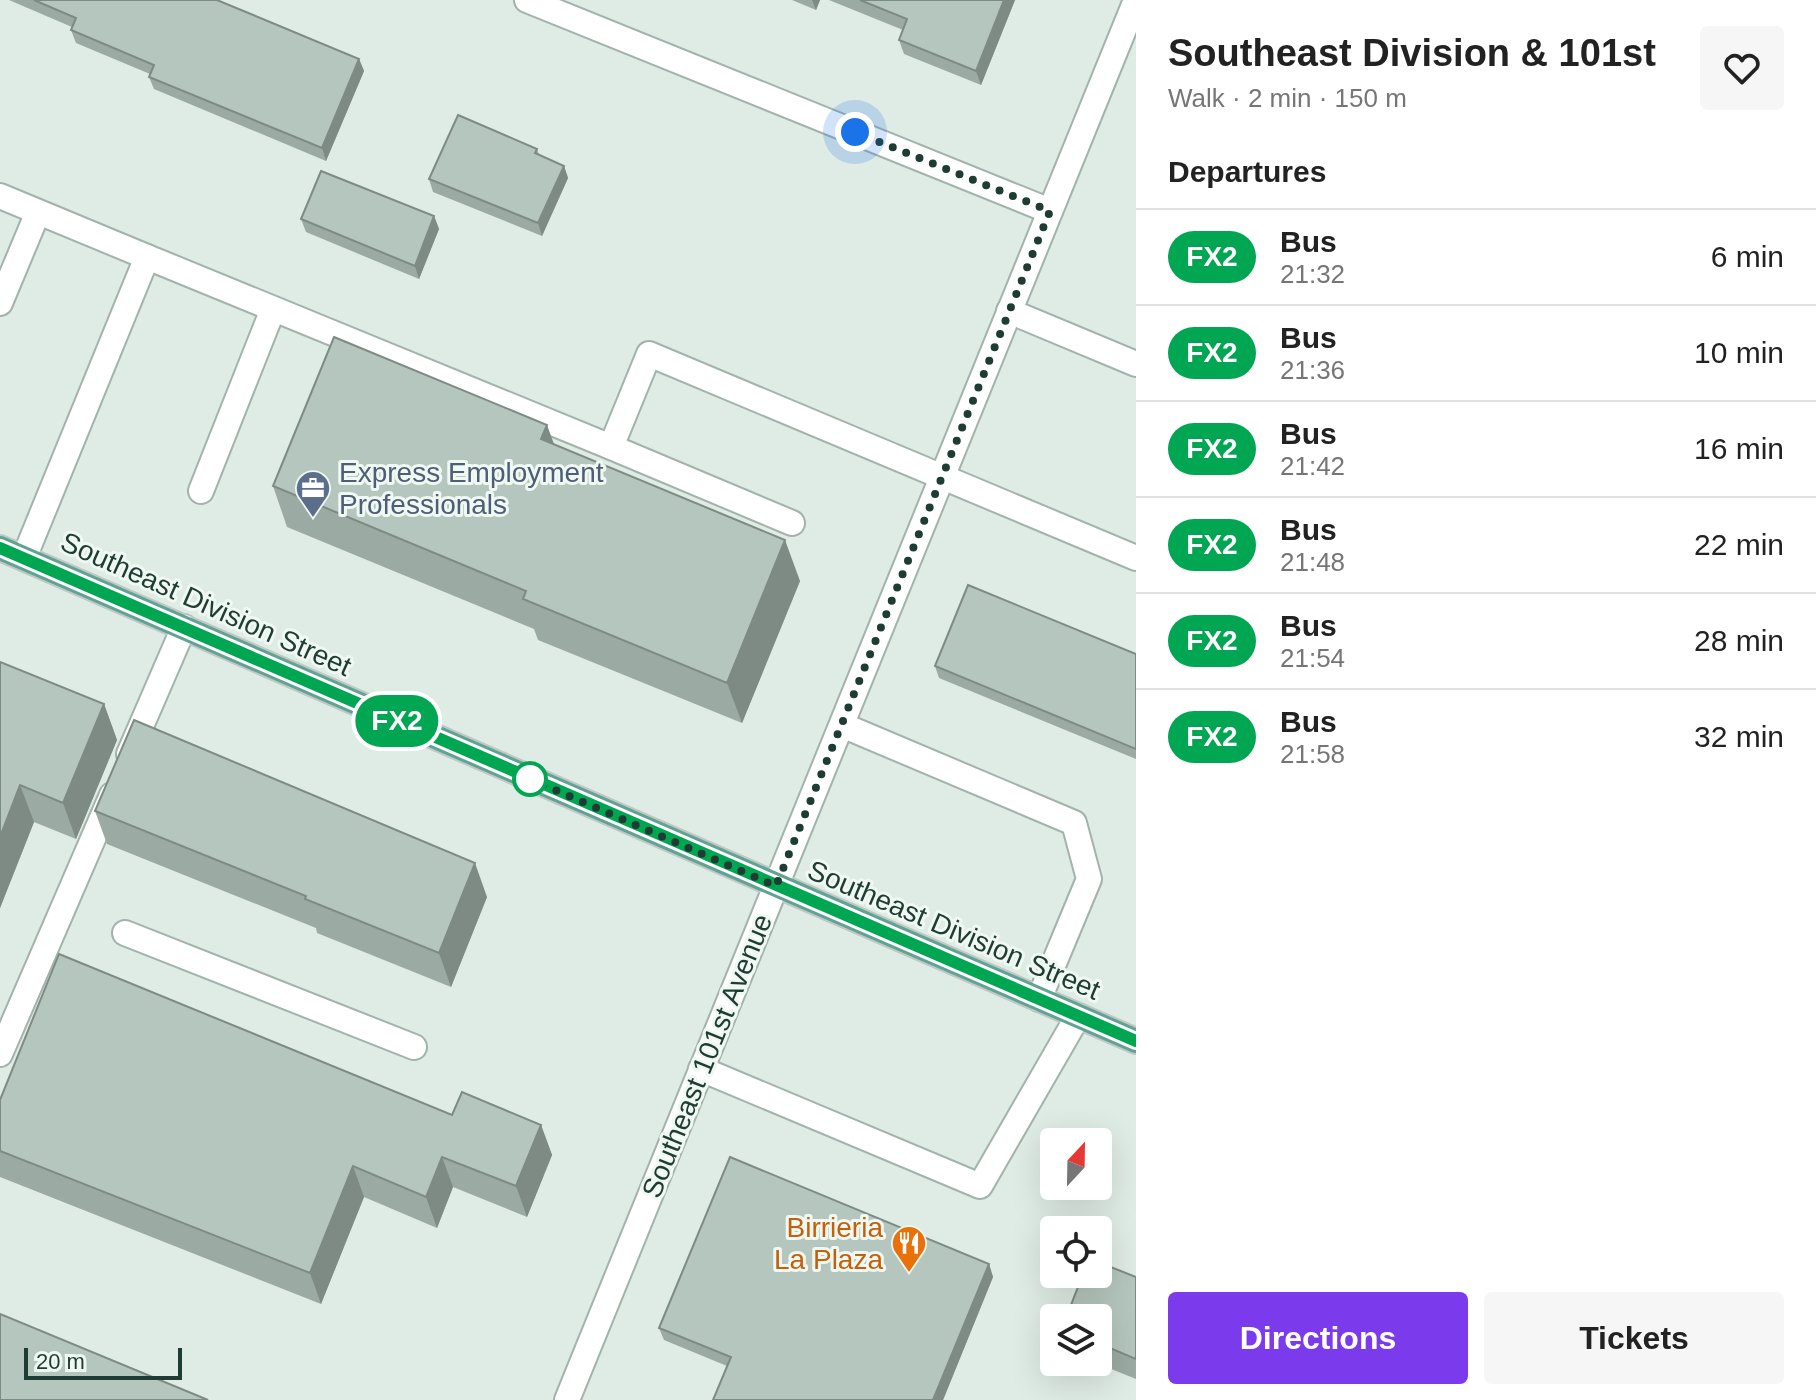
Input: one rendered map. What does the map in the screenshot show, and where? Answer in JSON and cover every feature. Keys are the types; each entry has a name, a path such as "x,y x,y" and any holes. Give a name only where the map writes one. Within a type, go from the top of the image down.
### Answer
{"main road":[{"name":"Southeast Division Street","path":"0,548 776,886 1135,1038"}],"street":[{"path":"527,0 1050,211"},
{"name":"Southeast 101st Avenue","path":"567,1400 1136,0"},
{"path":"0,196 792,523"},
{"path":"0,303 38,212"},
{"path":"24,558 147,257"},
{"path":"201,491 273,309"},
{"path":"1009,311 1136,364"},
{"path":"611,447 649,354 1136,558"},
{"path":"0,1054 184,627"},
{"path":"842,725 1074,823 1089,879 1039,999"},
{"path":"125,933 414,1047"},
{"path":"701,1069 980,1186 1078,1016"}],"building":[{"path":"34,0 217,0 359,59 322,148 149,77 154,65 71,30 76,18"},
{"path":"860,0 1004,0 976,71 899,40 907,19"},
{"path":"458,115 537,149 535,153 564,166 538,223 429,179"},
{"path":"321,171 434,216 415,266 301,219"},
{"path":"334,337 547,425 541,439 785,540 727,683 523,599 526,591 273,486"},
{"path":"968,585 1136,654 1136,749 935,666"},
{"path":"0,662 104,704 63,803 20,785 0,837"},
{"path":"134,720 475,863 439,953 95,811"},
{"path":"59,954 452,1115 462,1092 541,1125 516,1186 442,1157 426,1197 353,1166 310,1273 0,1151 0,1100"},
{"path":"730,1157 989,1264 933,1400 713,1400 731,1357 659,1328"},
{"path":"1112,1268 1136,1277 1136,1359 1112,1349 1112,1304 1071,1304 1078,1288 1112,1288"},
{"path":"0,1314 208,1400 0,1400"}],"bus line":[{"name":"FX2","path":"0,548 1136,1041"}],"place":[{"name":"Express Employment Professionals","path":"313,519"},
{"name":"Birrieria La Plaza","path":"909,1274"}],"route":[{"path":"530,779 776,886 1050,211 855,132"}]}
